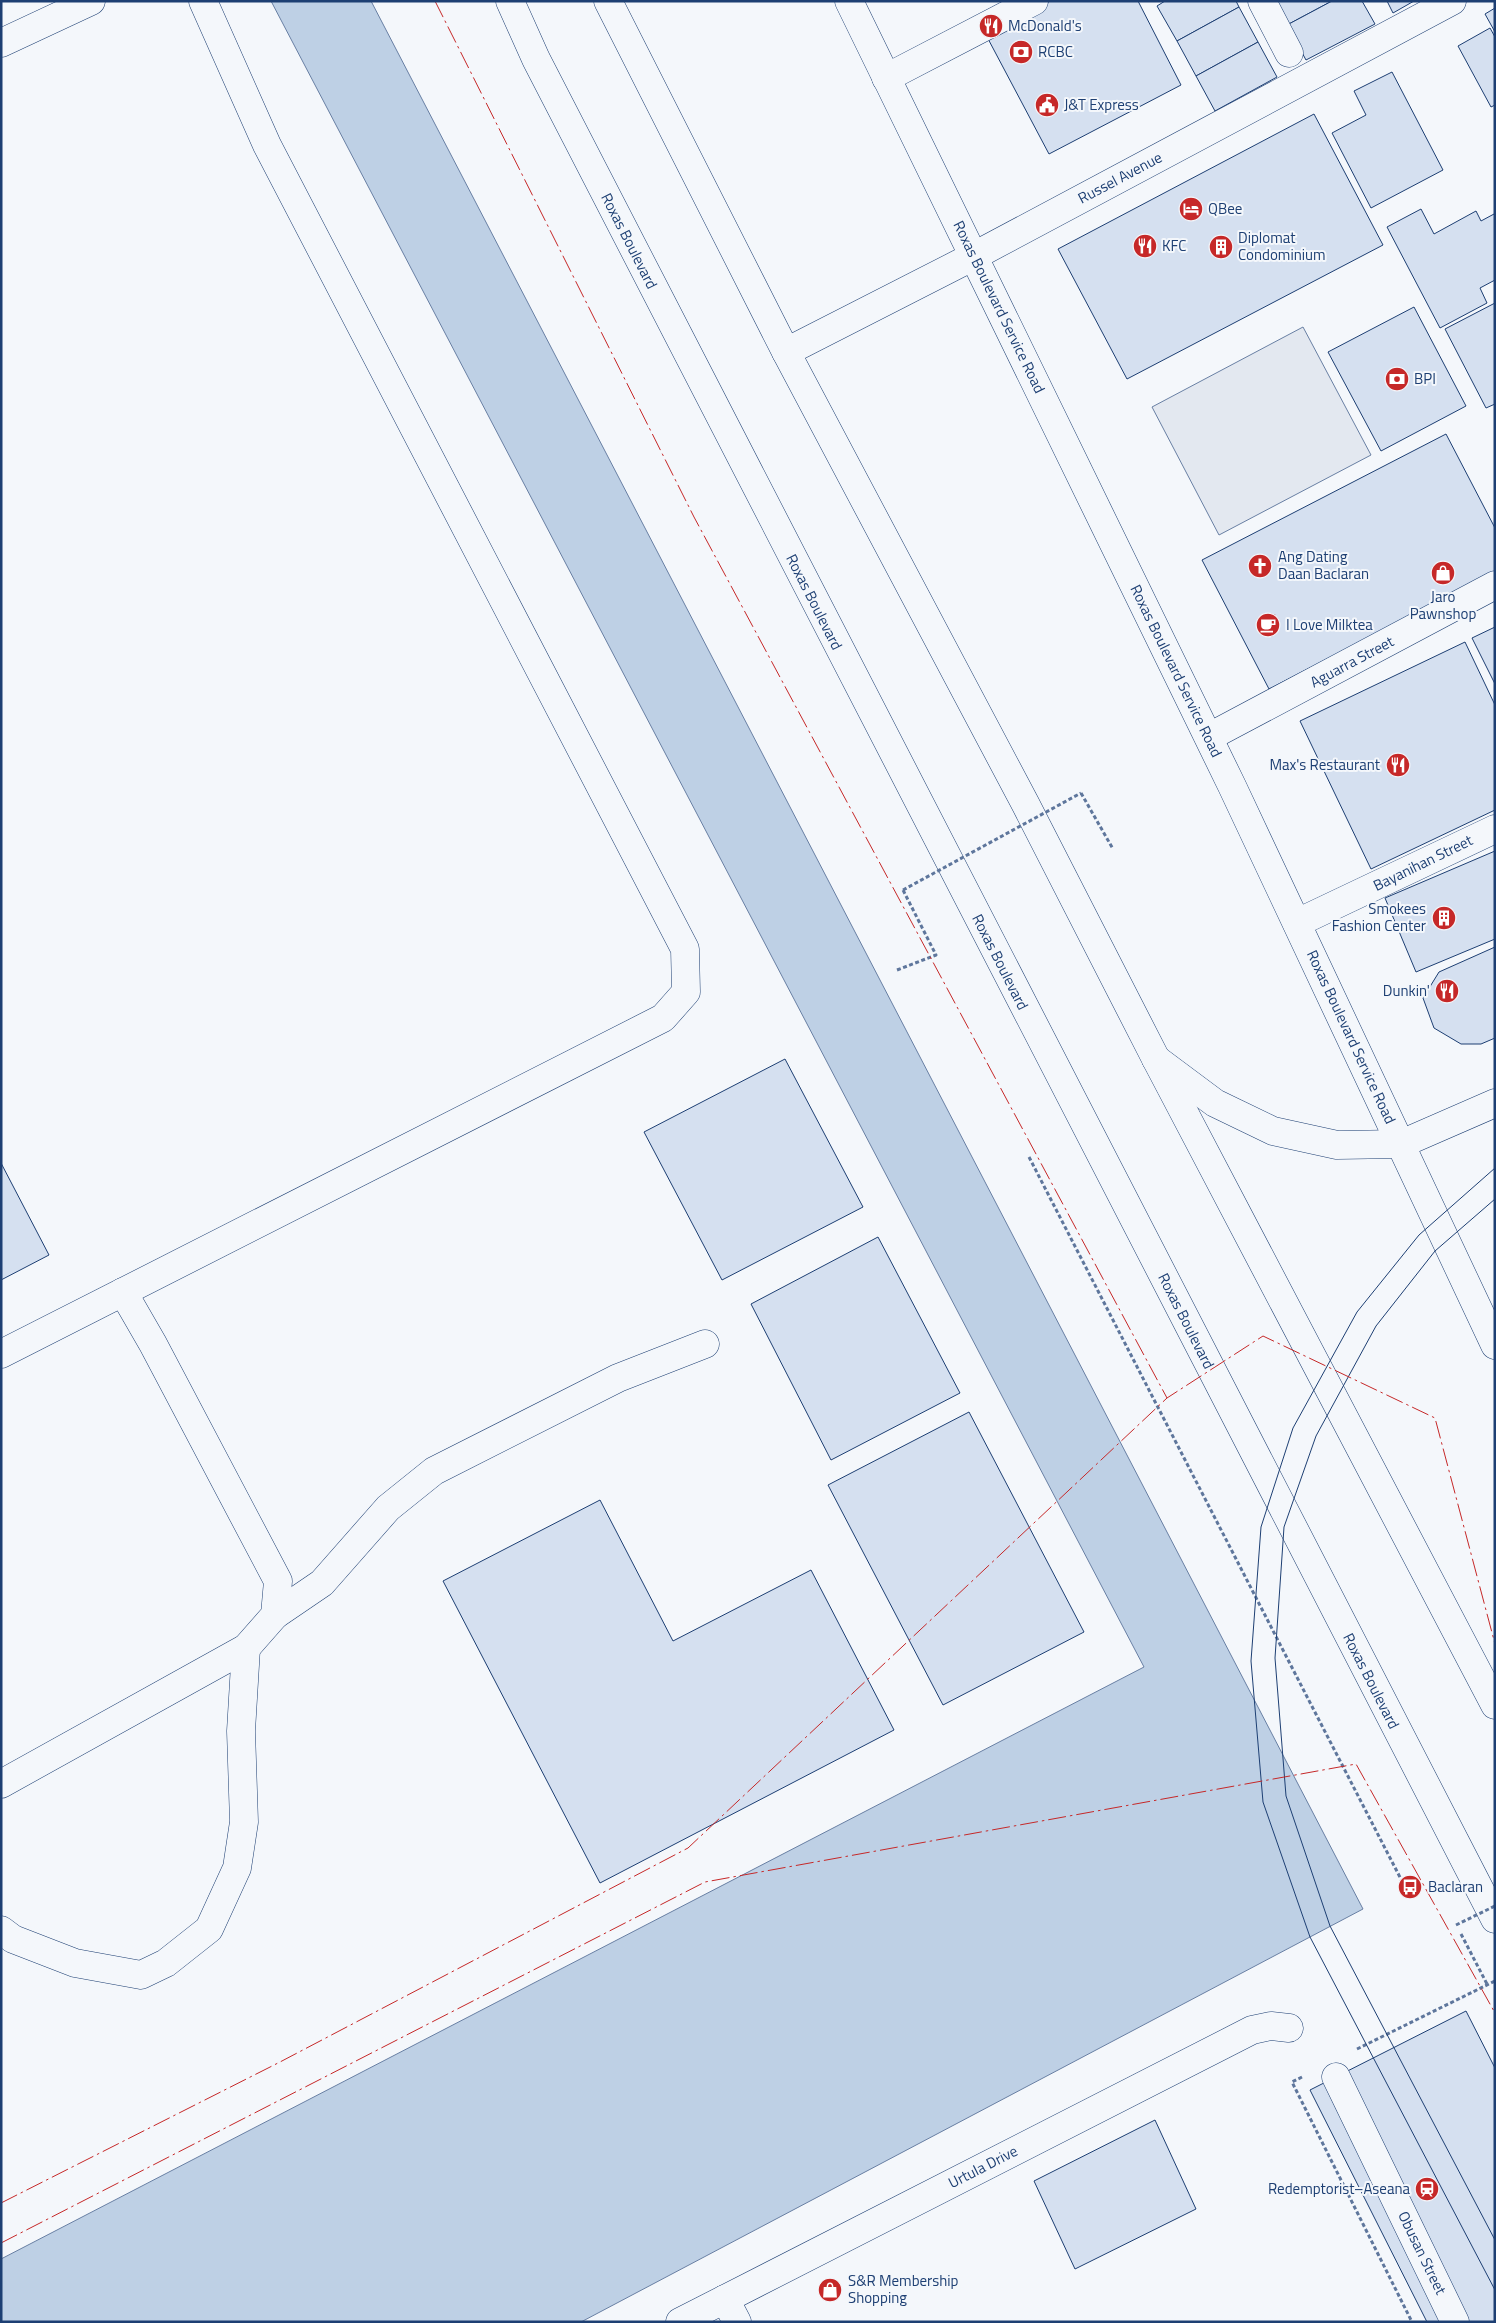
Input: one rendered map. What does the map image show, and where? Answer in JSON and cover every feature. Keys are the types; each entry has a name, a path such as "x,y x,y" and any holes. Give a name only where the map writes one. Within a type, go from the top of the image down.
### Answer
{"main road":[{"path":"1,43 91,1"},
{"path":"1,1354 663,1018 686,992 685,949 267,145 203,1"},
{"path":"502,1 536,59"},
{"name":"Roxas Boulevard","path":"510,1 536,59 1495,1919"},
{"name":"Roxas Boulevard Service Road","path":"849,1 1209,737 1495,1345"},
{"path":"886,78 1034,1"},
{"path":"1262,1 1289,53"},
{"name":"Russel Avenue","path":"786,352 974,256 1452,1"},
{"path":"611,6 786,352 1026,805 1156,1059 1495,1705"},
{"name":"Aguarra Street","path":"1209,737 1495,586"},
{"name":"Bayanihan Street","path":"1297,924 1495,829"},
{"path":"1156,1059 1215,1102 1273,1131 1337,1145 1402,1144 1495,1103"},
{"path":"122,1292 153,1344 278,1581 275,1615"},
{"path":"1,1784 246,1648 275,1615 322,1583 388,1508 434,1471 618,1378 705,1344"},
{"path":"1,1930 13,1939 75,1963 141,1975 166,1963 209,1929 236,1868 244,1822 241,1732 246,1648"},
{"name":"Urtula Drive","path":"680,2322 731,2310 1252,2030 1271,2026 1289,2028"},
{"name":"Obusan Street","path":"1336,2077 1456,2322"}],"path":[{"path":"897,970 936,955 902,890 1081,793 1113,849"},
{"path":"1029,1157 1404,1885"},
{"path":"1487,1984 1456,1925 1495,1906"},
{"path":"1467,1994 1495,1980"}],"shaded area":[{"path":"1303,327 1371,455 1219,535 1152,407"}],"water":[{"path":"271,1 371,1 1363,1909 581,2322 1,2322 1,2259 1144,1667"}],"building":[{"path":"1050,1 1138,1 1181,85 1049,154 986,35"},
{"path":"1165,1 1236,1 1239,7 1177,41 1157,6"},
{"path":"1274,1 1332,1 1287,25"},
{"path":"1332,1 1362,1 1375,24 1306,60 1287,25"},
{"path":"1387,1 1414,1 1393,13"},
{"path":"1239,7 1258,42 1196,76 1177,41"},
{"path":"1495,8 1495,32 1485,14"},
{"path":"1490,28 1495,37 1495,105 1491,107 1458,46"},
{"path":"1258,42 1277,77 1215,111 1196,76"},
{"path":"1392,72 1443,170 1371,208 1332,133 1366,115 1354,91"},
{"name":"Diplomat Condominium","path":"1314,114 1383,245 1127,379 1058,249"},
{"path":"1421,209 1434,234 1476,211 1481,221 1494,214 1495,216 1495,280 1480,288 1487,303 1440,328 1387,227"},
{"path":"1495,303 1495,404 1486,408 1445,329"},
{"name":"BPI","path":"1414,307 1466,406 1381,451 1328,352"},
{"path":"1446,434 1495,528 1495,572 1269,689 1202,560"},
{"path":"1495,627 1495,684 1472,638"},
{"path":"1465,642 1495,705 1495,810 1371,869 1300,721"},
{"name":"Smokees Fashion Center","path":"1495,851 1495,939 1416,972 1385,898"},
{"path":"1495,947 1495,1038 1481,1044 1461,1044 1434,1028 1423,998 1439,972"},
{"path":"785,1059 863,1207 722,1280 644,1132"},
{"path":"1,1163 49,1255 1,1280"},
{"path":"878,1237 960,1393 831,1460 751,1304"},
{"path":"969,1412 1084,1632 943,1705 828,1485"},
{"path":"600,1500 673,1641 811,1570 894,1730 600,1883 443,1581"},
{"name":"Redemptorist–Aseana","path":"1466,2011 1495,2068 1495,2322 1427,2322 1310,2090"},
{"path":"1155,2120 1196,2209 1075,2269 1034,2181"}],"tram line":[{"path":"1495,1168 1419,1235 1357,1312 1293,1428 1261,1527 1251,1661 1263,1802 1310,1937 1495,2290"},
{"path":"1495,1199 1435,1251 1376,1326 1316,1436 1284,1527 1275,1658 1286,1796 1330,1926 1495,2240"}],"power":[{"path":"435,1 694,517 1167,1398"},
{"path":"1,2203 280,2062 688,1848 1167,1398 1263,1336 1435,1418 1495,1644"},
{"path":"1,2243 705,1882 1356,1764 1495,2013"}],"place":[{"name":"McDonald's","path":"991,26"},
{"name":"RCBC","path":"1021,52"},
{"name":"J&T Express","path":"1047,105"},
{"name":"QBee","path":"1191,209"},
{"name":"KFC","path":"1145,246"},
{"name":"Diplomat Condominium","path":"1221,247"},
{"name":"BPI","path":"1397,379"},
{"name":"Ang Dating Daan Baclaran","path":"1260,566"},
{"name":"Jaro Pawnshop","path":"1443,573"},
{"name":"I Love Milktea","path":"1268,625"},
{"name":"Max's Restaurant","path":"1398,765"},
{"name":"Smokees Fashion Center","path":"1444,918"},
{"name":"Dunkin'","path":"1447,991"},
{"name":"Baclaran","path":"1410,1887"},
{"name":"Redemptorist–Aseana","path":"1427,2189"},
{"name":"S&R Membership Shopping","path":"830,2290"}]}
